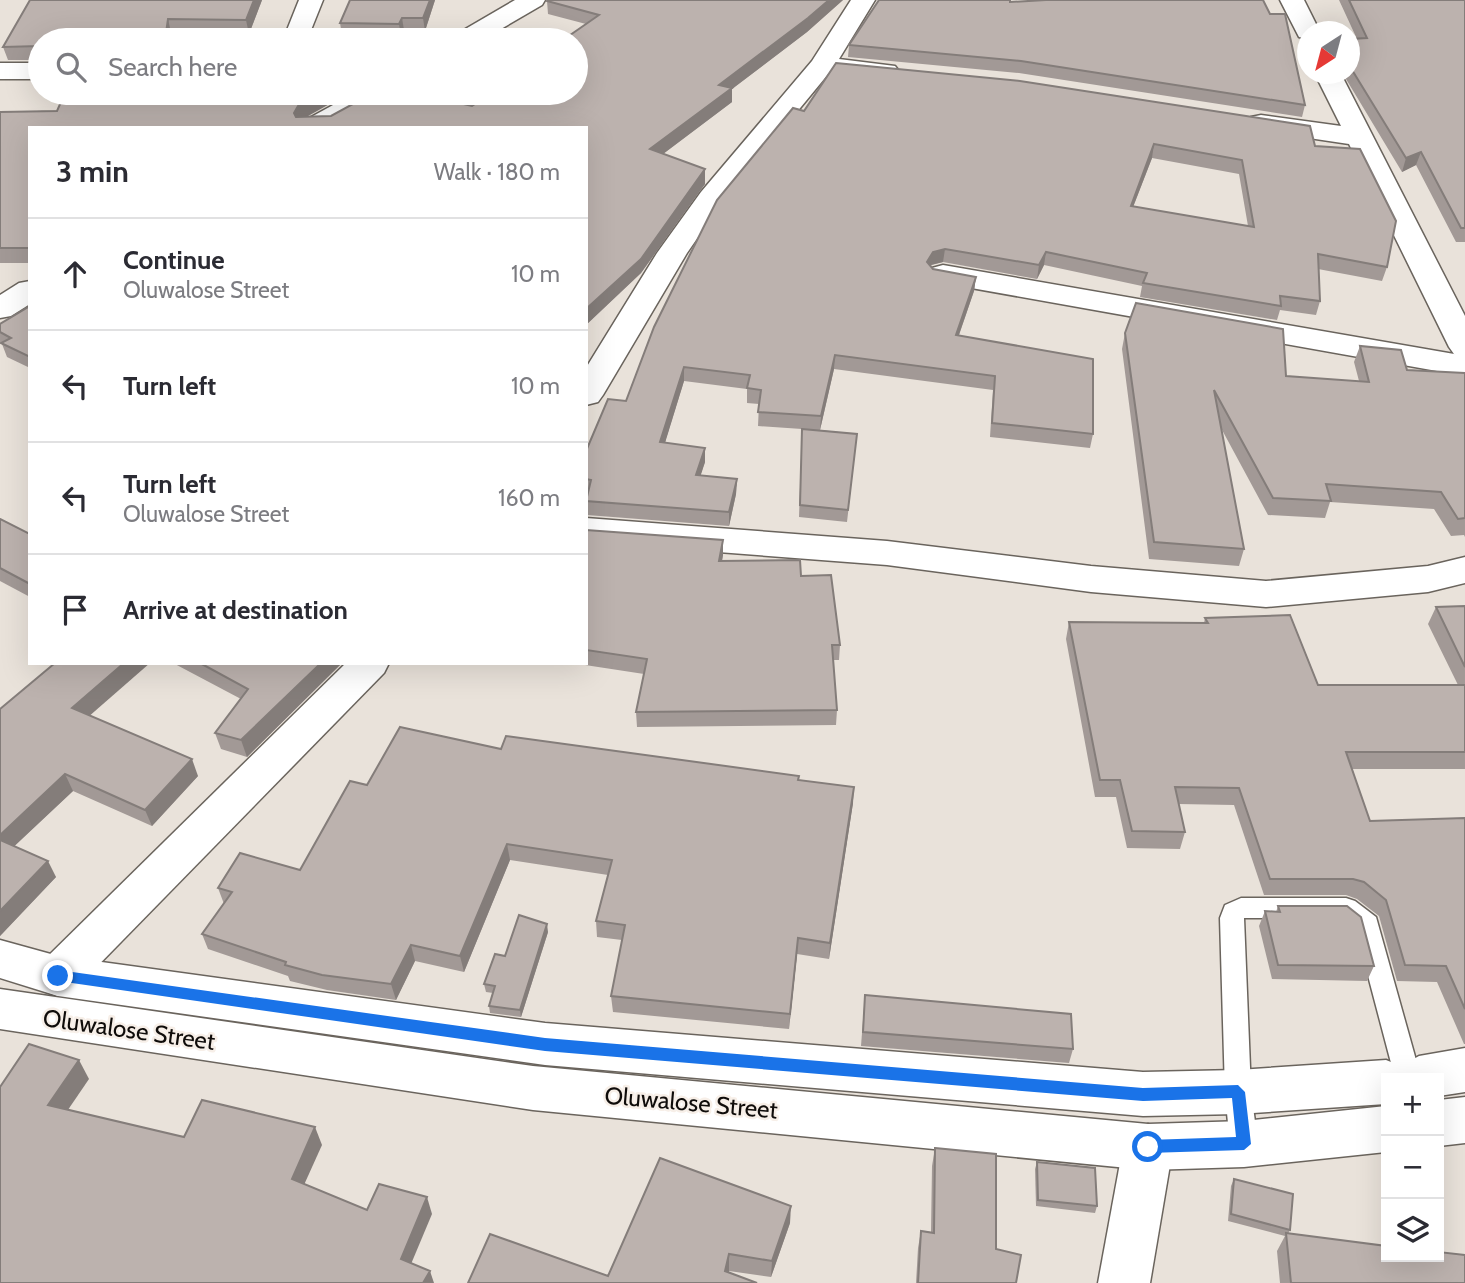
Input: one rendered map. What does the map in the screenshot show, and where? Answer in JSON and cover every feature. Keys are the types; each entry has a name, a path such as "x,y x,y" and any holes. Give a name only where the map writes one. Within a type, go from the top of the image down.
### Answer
{"street":[{"path":"300,28 311,0"},
{"path":"485,28 533,0"},
{"path":"588,392 672,253 703,209 822,65 863,0"},
{"path":"1292,0 1302,21"},
{"path":"822,65 914,74"},
{"path":"0,71 28,71"},
{"path":"1333,84 1465,347"},
{"path":"316,126 353,105"},
{"path":"1235,119 1360,137"},
{"path":"943,274 1465,366"},
{"path":"0,278 28,280"},
{"path":"0,309 28,291"},
{"path":"588,530 887,553 1091,579 1266,594 1428,579 1465,570"},
{"path":"58,976 368,665"},
{"name":"Oluwalose Street","path":"0,959 58,976 545,1044 1143,1094 1238,1092 1381,1082"},
{"name":"Oluwalose Street","path":"0,1009 533,1088 1148,1147 1244,1144 1381,1130"},
{"path":"1444,1074 1465,1070"},
{"path":"1444,1122 1465,1120"},
{"path":"1124,1283 1148,1147"}],"lane":[{"path":"1244,1144 1238,1092 1232,918 1234,912 1241,908 1346,908 1367,924 1407,1073"}],"building":[{"path":"30,0 254,0 246,20 168,19 167,28 28,28 28,46 3,47"},
{"path":"350,0 430,0 423,18 402,18 399,24 340,23"},
{"path":"829,0 719,85 732,88 650,149 705,169 641,259 588,307 588,126 28,126 28,248 0,248 0,112 57,111 60,105 300,105 294,113 296,117 331,116 351,105 588,105 588,28 580,28 599,15 547,1"},
{"path":"879,0 1263,0 1270,14 1285,14 1297,69 1297,84 1300,84 1305,105 1021,61 849,45"},
{"path":"1349,0 1465,0 1465,228 1461,228 1421,152 1406,158 1360,83 1360,38 1367,38"},
{"path":"836,63 1020,81 1310,126 1315,146 1360,149 1396,221 1387,267 1318,254 1320,301 1280,296 1281,306 1143,283 1147,273 1046,252 1039,265 945,249 933,252 927,262 933,269 976,277 956,335 1093,359 1093,434 992,423 995,376 835,355 821,416 758,412 761,390 747,388 750,375 684,367 660,442 705,448 696,475 737,479 729,512 588,501 591,480 588,479 588,446 608,399 626,401 654,327 717,200 793,108 804,111","holes":["1154,144 1242,160 1254,227 1131,206"]},
{"path":"1136,303 1283,329 1286,376 1369,382 1360,346 1401,350 1407,370 1465,373 1465,518 1458,519 1441,492 1326,484 1331,501 1273,498 1214,390 1244,549 1154,542 1125,333"},
{"path":"28,307 28,356 1,343 11,338 0,332 0,324"},
{"path":"802,429 857,434 848,510 800,505"},
{"path":"0,519 28,533 28,583 0,568"},
{"path":"588,530 723,540 719,561 800,560 801,576 831,575 840,645 832,645 837,710 636,712 647,659 588,650"},
{"path":"1465,606 1465,667 1436,607"},
{"path":"1290,615 1318,685 1465,685 1465,752 1346,752 1370,821 1465,818 1465,1009 1446,966 1405,965 1386,900 1364,882 1353,879 1270,879 1239,788 1175,787 1185,832 1132,831 1120,780 1100,780 1069,622 1208,623 1205,618"},
{"path":"53,665 122,665 72,708 192,759 145,810 65,774 0,835 0,709"},
{"path":"204,665 319,665 241,740 215,733 248,689"},
{"path":"400,727 501,749 506,736 799,776 798,780 854,787 830,943 798,938 790,1014 611,996 625,925 596,921 612,860 507,844 460,956 411,945 391,984 322,975 285,965 286,962 202,934 232,892 218,888 240,853 300,870 350,781 367,785"},
{"path":"0,840 48,861 0,911"},
{"path":"1278,906 1347,906 1361,917 1374,966 1278,965 1265,911 1280,912"},
{"path":"519,915 547,924 520,1010 489,1006 495,986 484,984 495,954 505,956"},
{"path":"865,995 1071,1014 1073,1049 863,1032"},
{"path":"29,1044 79,1060 48,1105 184,1137 202,1100 315,1127 292,1179 367,1210 379,1184 427,1197 401,1259 430,1271 423,1283 0,1283 0,1087"},
{"path":"935,1148 996,1154 996,1249 1021,1255 1016,1283 918,1283 921,1231 934,1233"},
{"path":"660,1158 791,1206 772,1261 729,1254 725,1271 757,1283 468,1283 490,1234 608,1276"},
{"path":"1037,1162 1095,1168 1097,1206 1038,1200"},
{"path":"1234,1179 1293,1194 1290,1230 1231,1214"},
{"path":"1286,1233 1381,1245 1381,1262 1444,1262 1444,1253 1465,1255 1465,1283 1291,1283"}],"route":[{"path":"58,976 545,1044 1143,1094 1238,1092 1244,1144 1148,1147"}]}
